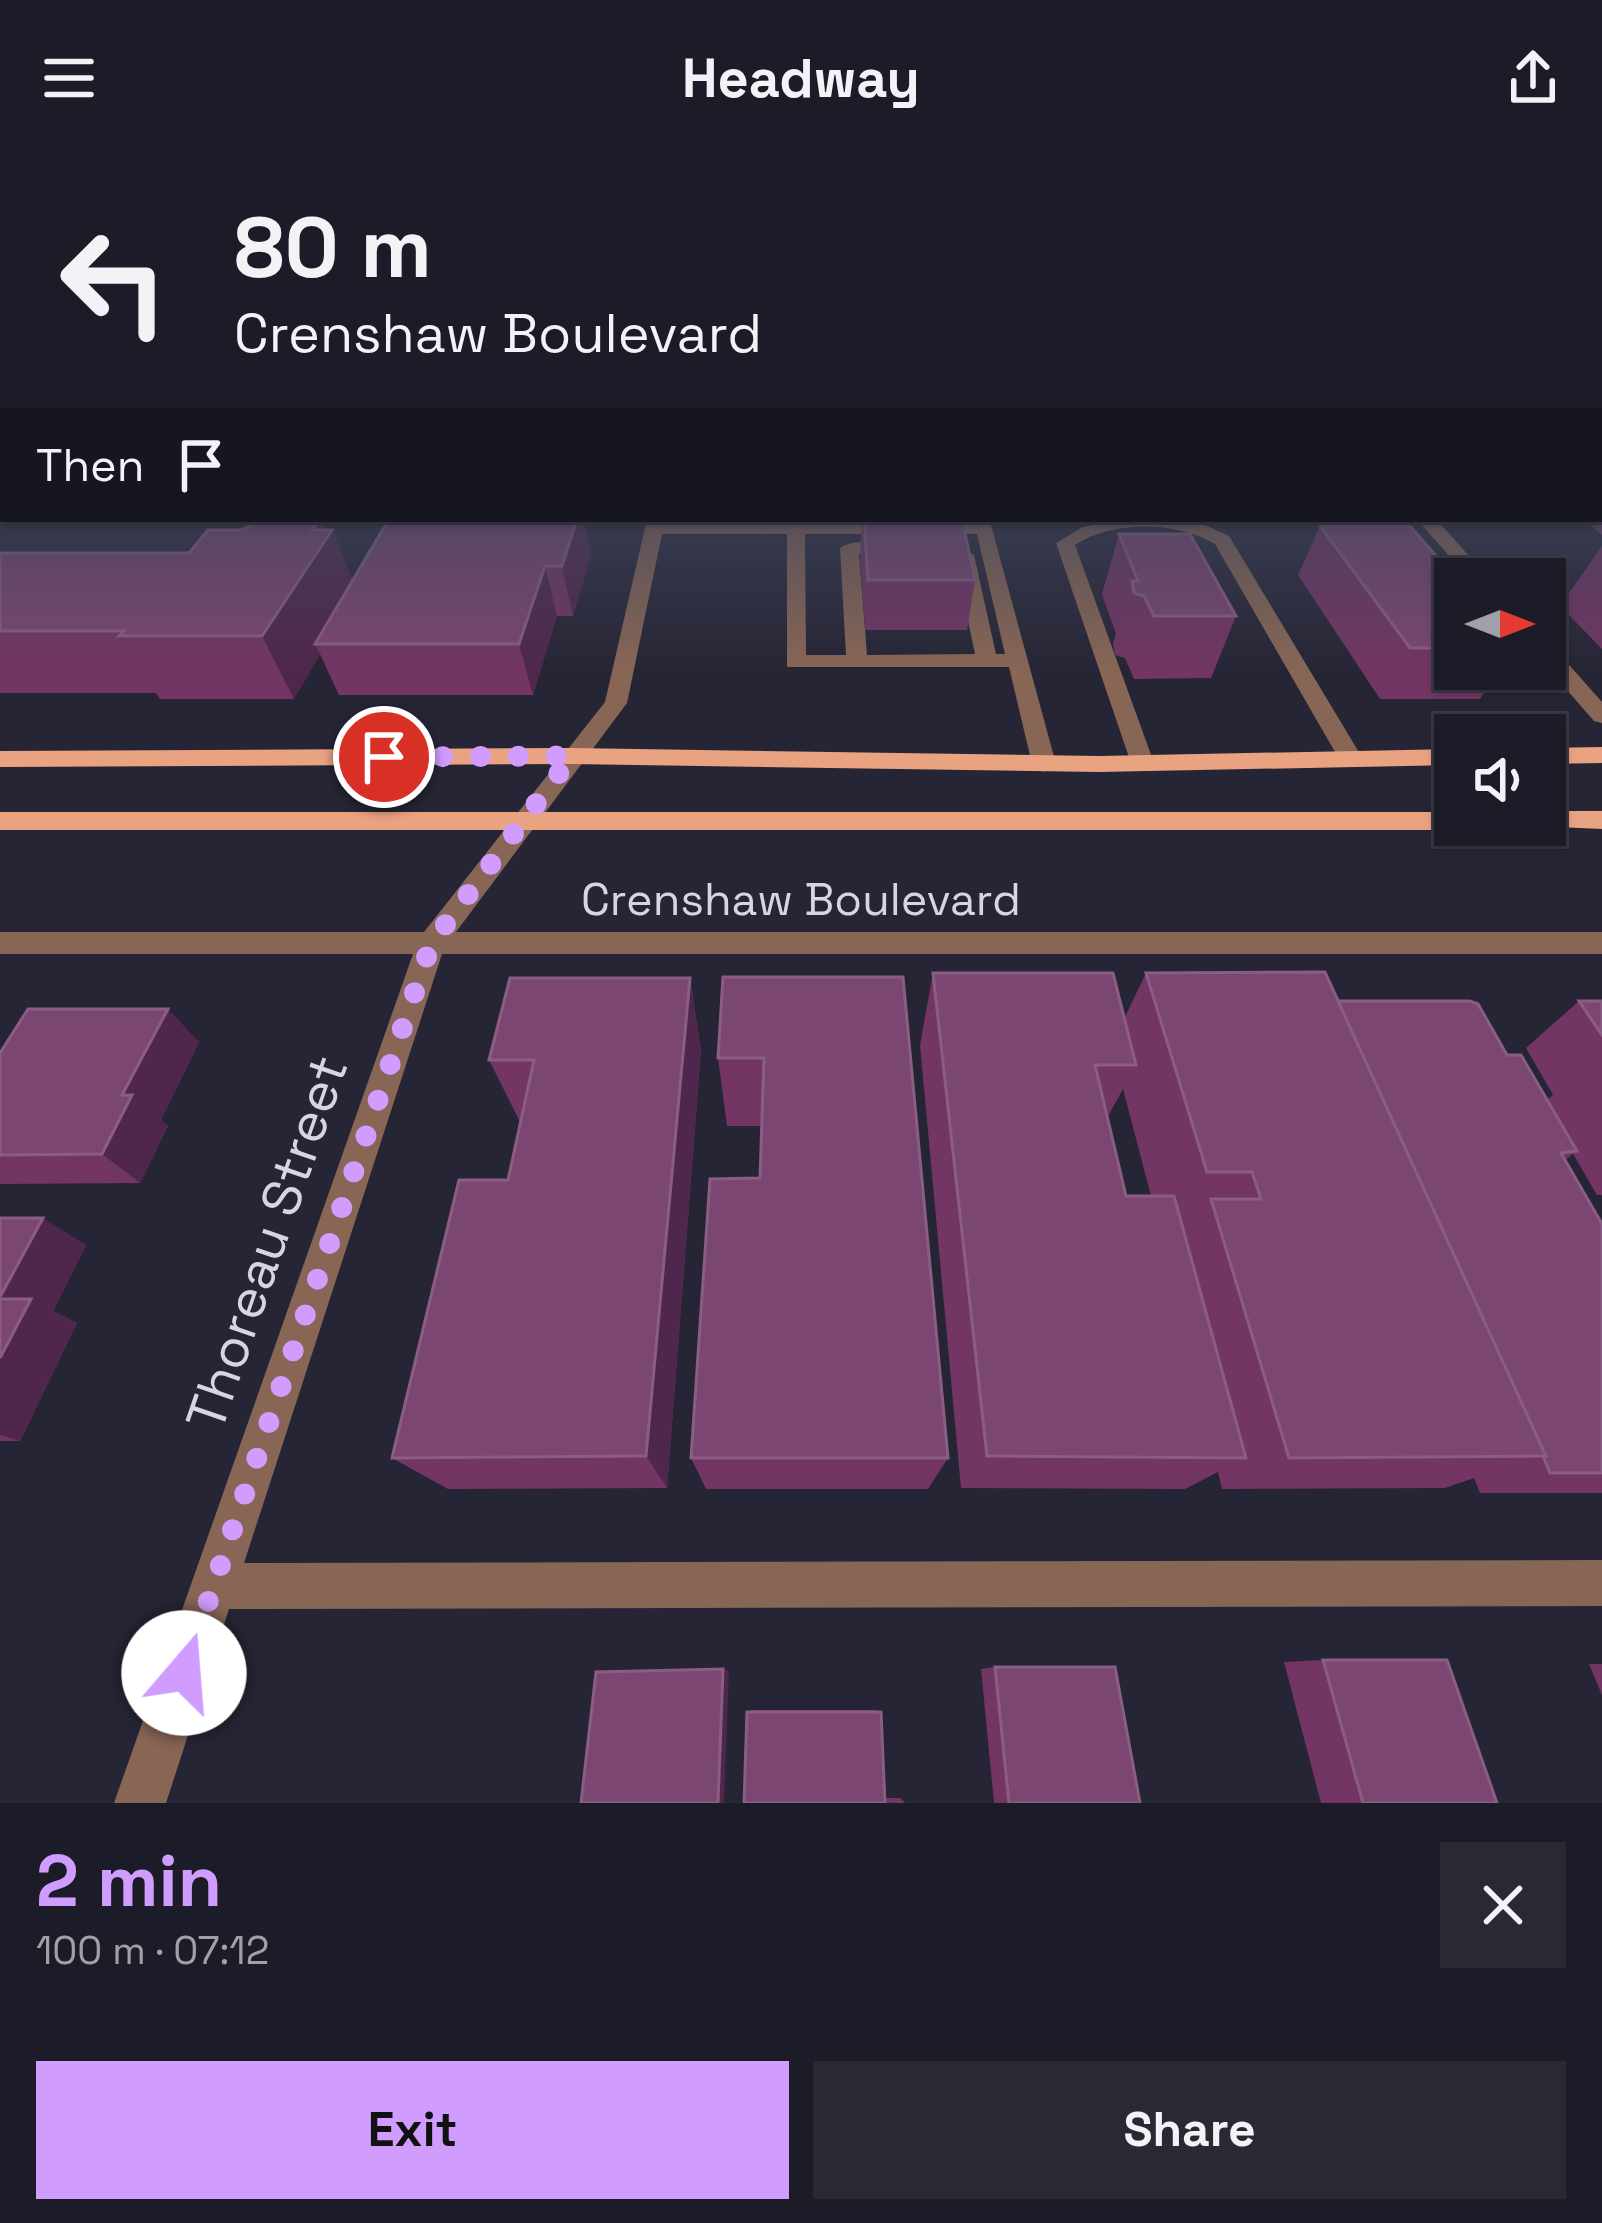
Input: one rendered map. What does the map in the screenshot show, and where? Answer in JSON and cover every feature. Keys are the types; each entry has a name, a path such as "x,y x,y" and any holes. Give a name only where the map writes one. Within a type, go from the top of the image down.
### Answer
{"main road":[{"path":"1566,756 1602,755"},
{"path":"0,759 572,756 1044,764 1434,757"},
{"path":"1566,820 1602,820"},
{"name":"Crenshaw Boulevard","path":"0,821 1434,821"}],"street":[{"path":"1429,522 1461,558"},
{"path":"655,524 985,529 1044,764"},
{"name":"Thoreau Street","path":"140,1803 431,944 616,703 655,524"},
{"path":"1142,763 1065,543 1076,531 1095,526 1198,526 1222,540 1351,759"},
{"path":"796,528 795,662 1019,660"},
{"path":"856,661 849,548 963,549 987,661"},
{"path":"1566,676 1602,716"},
{"name":"Crenshaw Boulevard","path":"0,943 1602,944"},
{"path":"213,1586 1602,1583"}],"building":[{"path":"260,522 318,522 312,530 332,530 262,636 0,631 0,553 189,553 208,530 241,530"},
{"path":"387,522 576,522 562,566 545,566 519,644 315,644"},
{"path":"864,522 963,522 975,580 868,580"},
{"path":"1320,526 1410,526 1438,558 1434,558 1434,648 1410,648"},
{"path":"1119,534 1190,534 1236,616 1154,616 1144,596 1134,593 1132,581 1138,581"},
{"path":"1325,972 1546,1456 1289,1458 1211,1199 1261,1199 1252,1172 1207,1172 1146,973"},
{"path":"933,973 1113,973 1136,1065 1095,1065 1126,1196 1174,1196 1246,1458 987,1456"},
{"path":"723,977 903,977 948,1458 691,1458 710,1179 760,1178 764,1058 718,1058"},
{"path":"510,978 690,978 646,1456 392,1458 459,1180 508,1180 534,1060 489,1060"},
{"path":"1338,1001 1478,1004 1507,1055 1521,1055 1577,1151 1561,1153 1602,1224 1602,1473 1550,1473"},
{"path":"1579,1001 1602,1001 1602,1035"},
{"path":"28,1009 168,1009 122,1095 132,1095 102,1154 0,1155 0,1053"},
{"path":"0,1218 43,1218 0,1297"},
{"path":"0,1299 31,1299 0,1358"},
{"path":"1323,1660 1447,1660 1497,1803 1363,1803"},
{"path":"995,1667 1115,1667 1140,1803 1009,1803"},
{"path":"723,1669 718,1803 581,1803 596,1672"},
{"path":"747,1712 881,1712 885,1803 744,1803"}],"route":[{"path":"184,1673 431,944 572,756 384,757"}]}
